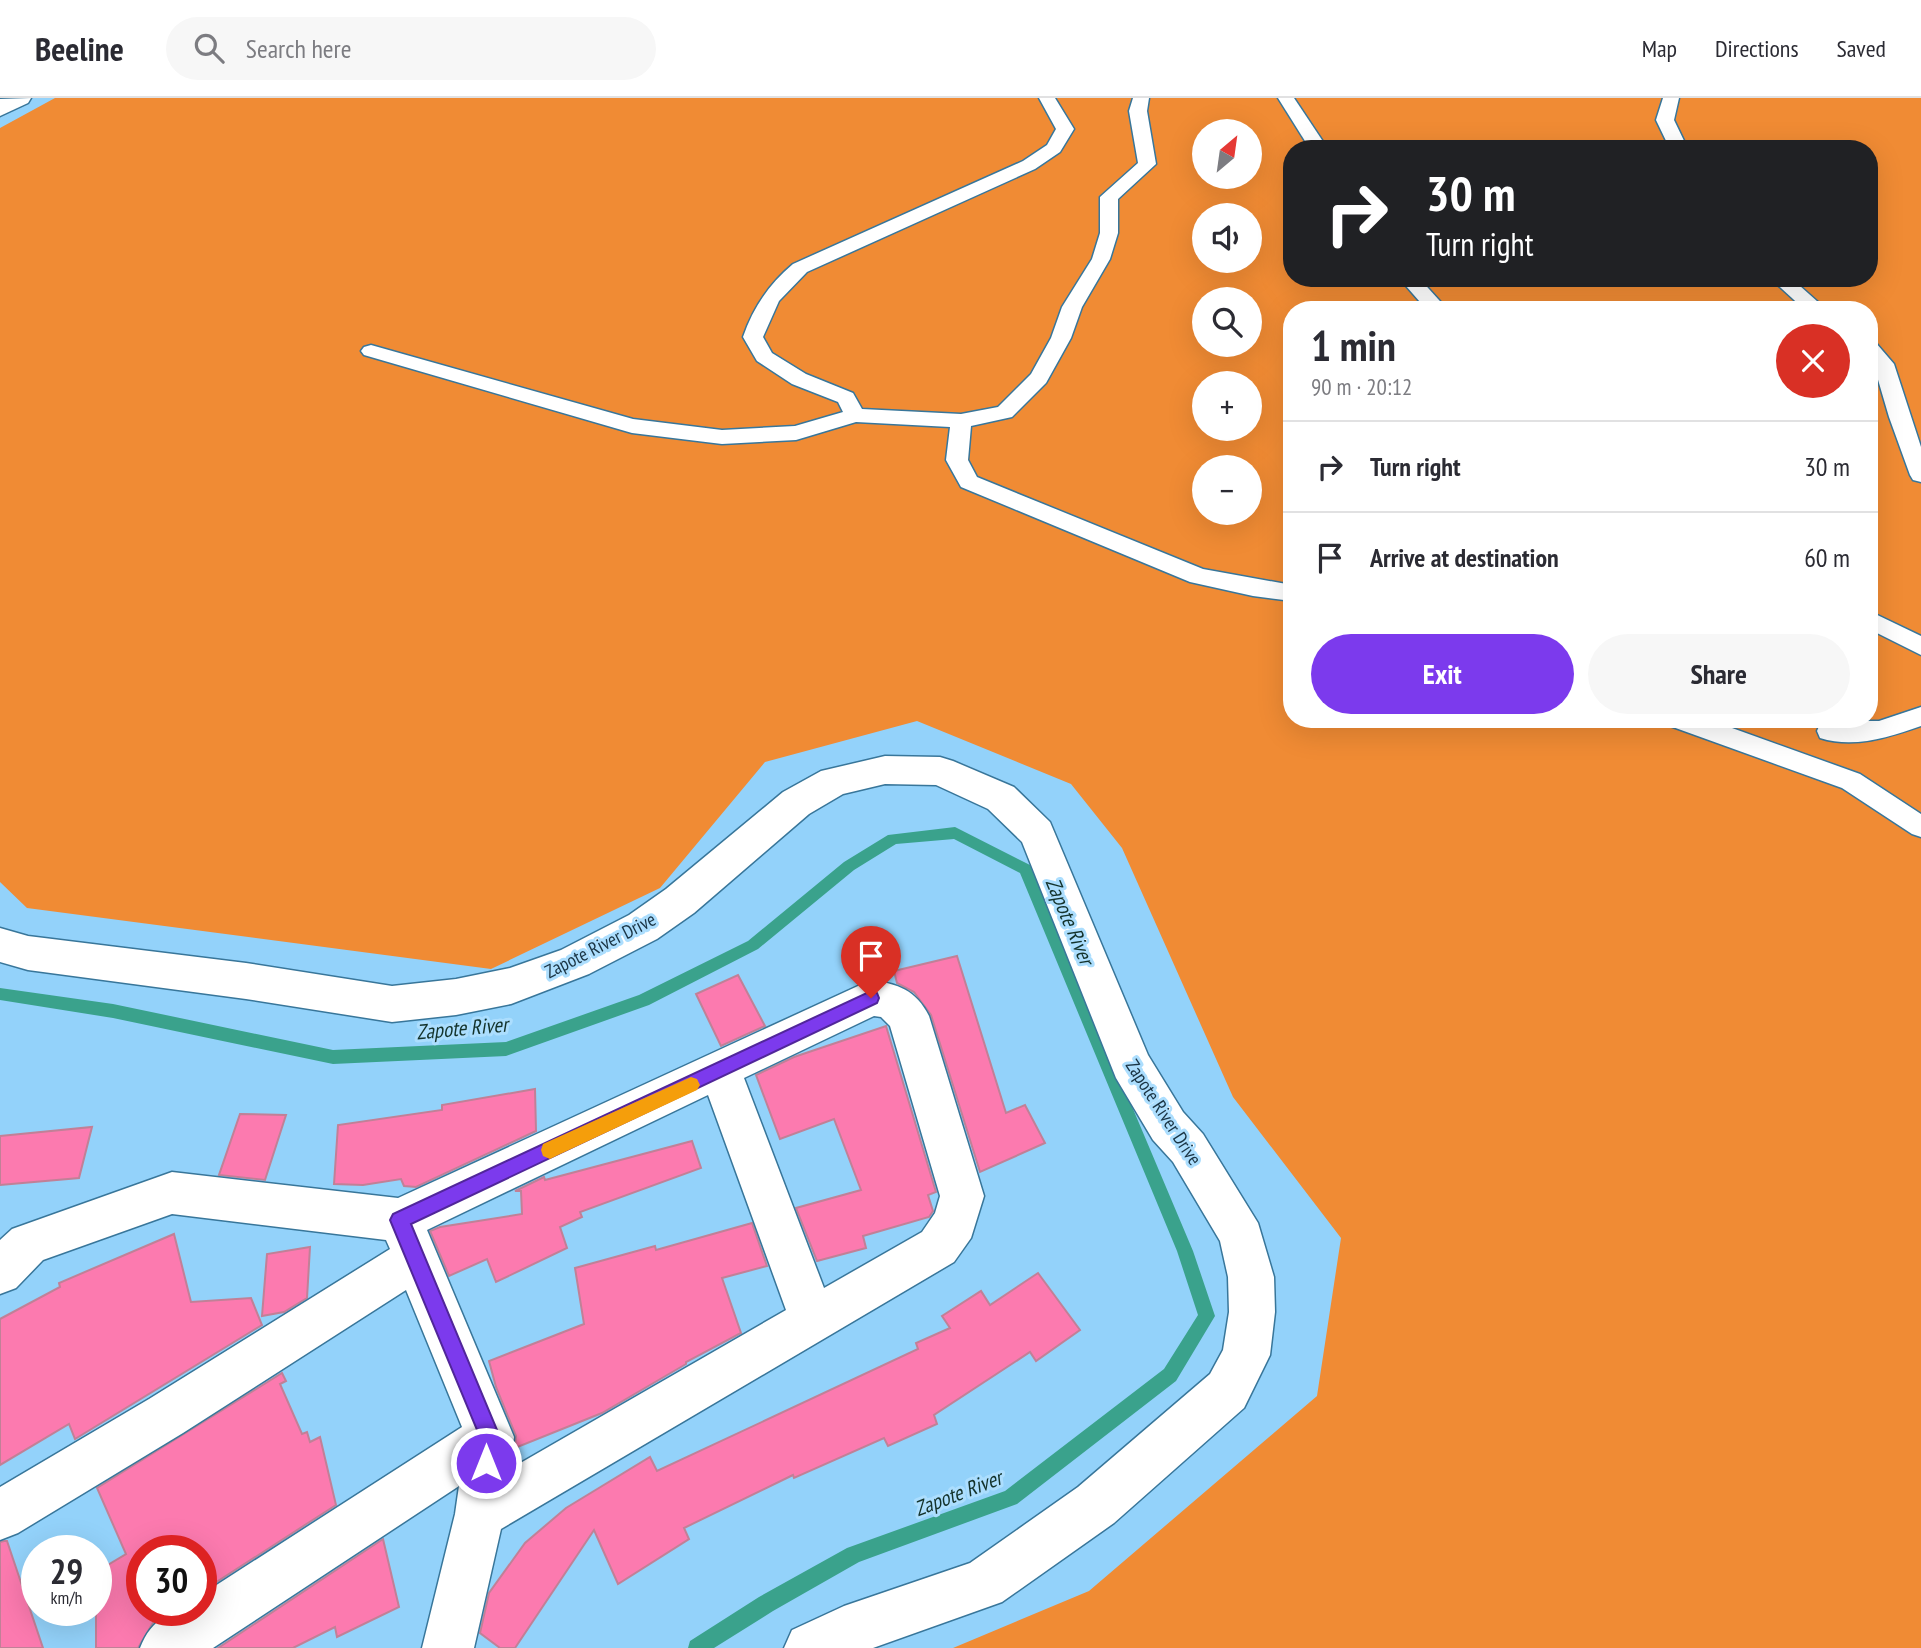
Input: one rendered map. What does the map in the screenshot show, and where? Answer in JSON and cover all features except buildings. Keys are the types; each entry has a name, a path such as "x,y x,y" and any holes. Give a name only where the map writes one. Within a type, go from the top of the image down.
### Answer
{"street":[{"path":"0,109 19,98"},
{"name":"Zapote River Drive","path":"0,945 28,953 246,981 392,1004 456,997 511,986 575,962 643,927 680,901 796,803 834,781 885,770 940,771 1001,798 1037,833 1131,1065 1168,1126 1188,1148 1242,1238 1252,1312 1246,1355 1227,1391 1096,1505 984,1584 844,1632 810,1648"},
{"path":"0,1515 166,1416 407,1240 720,1071 871,998 892,1001 908,1016 962,1196 955,1223 937,1247 480,1514"},
{"path":"720,1071 813,1320"},
{"path":"0,1272 28,1244 172,1193 407,1240"},
{"path":"407,1240 490,1437 480,1514 448,1648"},
{"path":"166,1648 490,1437"}],"lane":[{"path":"855,415 846,398 799,379 764,357 753,337 760,313 780,284 800,268 1029,165 1054,148 1065,129 1047,98"},
{"path":"371,351 632,426 722,437 796,433 855,415 961,421 1005,412 1039,379 1061,338 1072,307 1101,259 1109,233 1109,197 1147,164 1138,111 1141,98"},
{"path":"1286,98 1313,140"},
{"path":"1671,98 1665,120 1675,140"},
{"path":"1416,287 1430,301"},
{"path":"1790,287 1806,301"},
{"path":"1878,358 1884,365 1899,417 1921,475"},
{"path":"961,421 957,460 969,482 1198,576 1253,589 1283,592"},
{"path":"1878,624 1921,646"},
{"path":"1852,728 1880,731 1921,716"},
{"path":"1704,728 1851,781 1921,827"},
{"path":"1824,728 1851,781"}],"shaded area":[{"path":"55,98 1921,98 1921,1648 953,1648 1089,1591 1317,1396 1341,1238 1233,1097 1122,848 1071,784 917,721 765,762 660,888 491,969 27,908 0,882 0,128"}],"waterway":[{"name":"Zapote River","path":"0,994 113,1011 333,1057 506,1049 644,1000 753,945 849,866 893,839 955,833 1025,869 1185,1251 1207,1316 1170,1375 1011,1498 854,1555 766,1604 697,1648"}],"slow traffic":[{"path":"550,1150 691,1085"}],"route":[{"path":"486,1463 490,1437 400,1220 871,998"}]}
